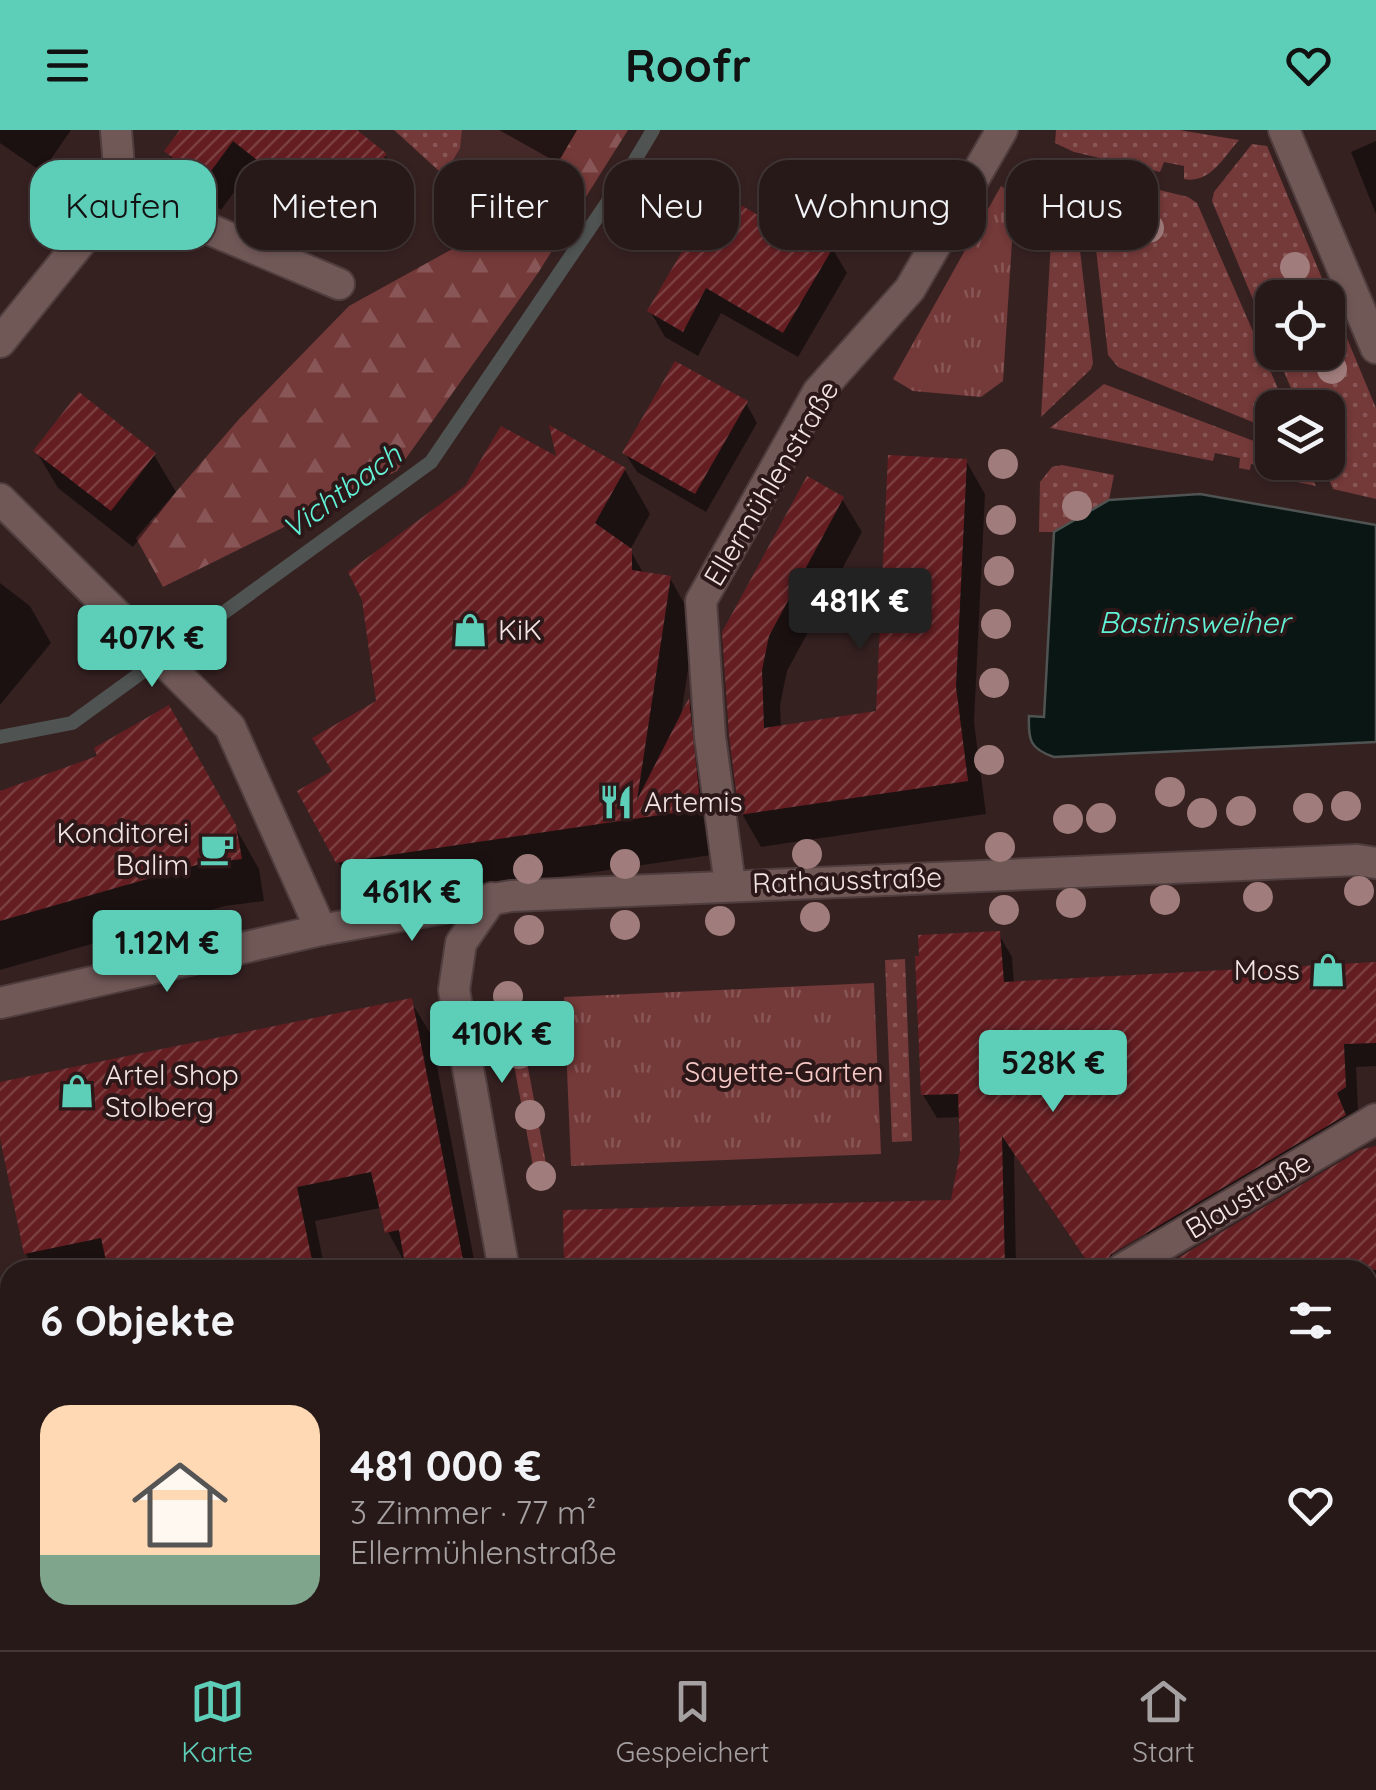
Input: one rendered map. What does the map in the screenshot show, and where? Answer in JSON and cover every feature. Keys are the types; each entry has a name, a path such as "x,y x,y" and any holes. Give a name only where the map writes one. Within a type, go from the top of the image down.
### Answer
{"street":[{"path":"116,130 119,160"},
{"name":"Ellermühlenstraße","path":"730,885 710,737 701,600 818,392 910,289 1002,130"},
{"path":"1284,130 1376,348"},
{"path":"216,232 339,284"},
{"path":"0,342 75,250"},
{"path":"0,498 230,726 321,930"},
{"name":"Rathausstraße","path":"0,1003 321,930 492,898 730,885 1317,862 1376,863"},
{"path":"492,898 461,942 454,990 502,1260"},
{"name":"Blaustraße","path":"1138,1260 1376,1119"}],"shaded area":[{"path":"394,130 577,130 559,160 434,160 434,166"}],"green space":[{"path":"394,130 462,130 460,148 453,160 434,160 434,166"},
{"path":"577,130 628,130 609,160 604,160 604,168 584,200 584,160 559,160"},
{"path":"1056,130 1179,130 1239,140 1209,174 1193,179 1184,179 1184,166 1164,162 1160,172 1158,160 1108,160 1055,143"},
{"path":"1252,144 1267,146 1323,280 1255,280 1255,304 1212,201 1214,192"},
{"path":"1001,186 1006,189 1006,250 1011,250 1003,381 981,397 913,391 893,379 965,250 986,250 986,213"},
{"path":"1158,190 1188,197 1197,203 1255,336 1255,370 1270,370 1279,390 1255,390 1255,423 1118,367 1108,355 1096,250 1158,250"},
{"path":"450,250 552,250 397,471 163,587 136,538 240,418 349,306"},
{"path":"1050,250 1080,250 1093,363 1041,417"},
{"path":"1345,333 1376,408 1376,499 1333,489 1329,480 1345,480 1345,390 1292,390 1283,370 1345,370"},
{"path":"1104,384 1255,442 1255,465 1251,464 1250,470 1239,468 1240,458 1215,453 1213,461 1050,428"},
{"path":"1062,465 1114,475 1109,500 1054,532 1039,532 1040,482 1052,467"},
{"path":"1287,480 1313,480 1316,486"},
{"path":"905,959 912,1141 892,1142 885,960"},
{"path":"512,983 549,1179 536,1182 499,985"},
{"name":"Sayette-Garten","path":"874,983 881,1154 571,1166 564,997"}],"water":[{"name":"Bastinsweiher","path":"1200,494 1376,525 1376,742 1054,757 1032,742 1029,716 1044,717 1054,532 1109,500"}],"building":[{"path":"180,130 357,130 387,154 382,160 257,160 233,141 216,164 216,160 175,160 164,151"},
{"path":"739,204 759,216 759,250 832,250 783,333 706,288 683,332 647,311 683,250 739,250"},
{"path":"675,361 748,401 695,494 622,453"},
{"path":"79,392 156,453 111,511 33,451"},
{"path":"549,425 626,468 595,523 632,549 632,570 671,576 637,800 689,698 701,809 336,863 297,791 332,771 312,738 376,701 362,600 348,572 465,486 501,426 556,456"},
{"path":"888,455 967,459 956,687 968,781 739,815 722,632 807,476 844,497 769,636 762,670 764,728 876,711"},
{"path":"169,705 236,825 242,859 200,864 0,921 0,791 97,756 94,748"},
{"path":"1000,931 1004,982 1376,962 1376,1043 1344,1044 1346,1087 1337,1093 1346,1115 1111,1254 1108,1260 1086,1260 1002,1136 1005,1260 564,1260 563,1210 951,1200 960,1152 958,1094 921,1095 915,956 919,956 918,935"},
{"path":"412,998 463,1260 404,1260 399,1230 385,1233 371,1172 297,1187 312,1260 106,1260 101,1238 24,1254 0,1138 0,1082"},
{"path":"1376,1146 1376,1260 1175,1260 1360,1150"}],"waterway":[{"name":"Vichtbach","path":"0,737 72,723 431,462 653,130"}],"place":[{"name":"KiK","path":"470,630"},
{"name":"Artemis","path":"616,802"},
{"name":"Konditorei Balim","path":"217,849"},
{"name":"Moss","path":"1328,970"},
{"name":"Artel Shop Stolberg","path":"77,1091"}]}
